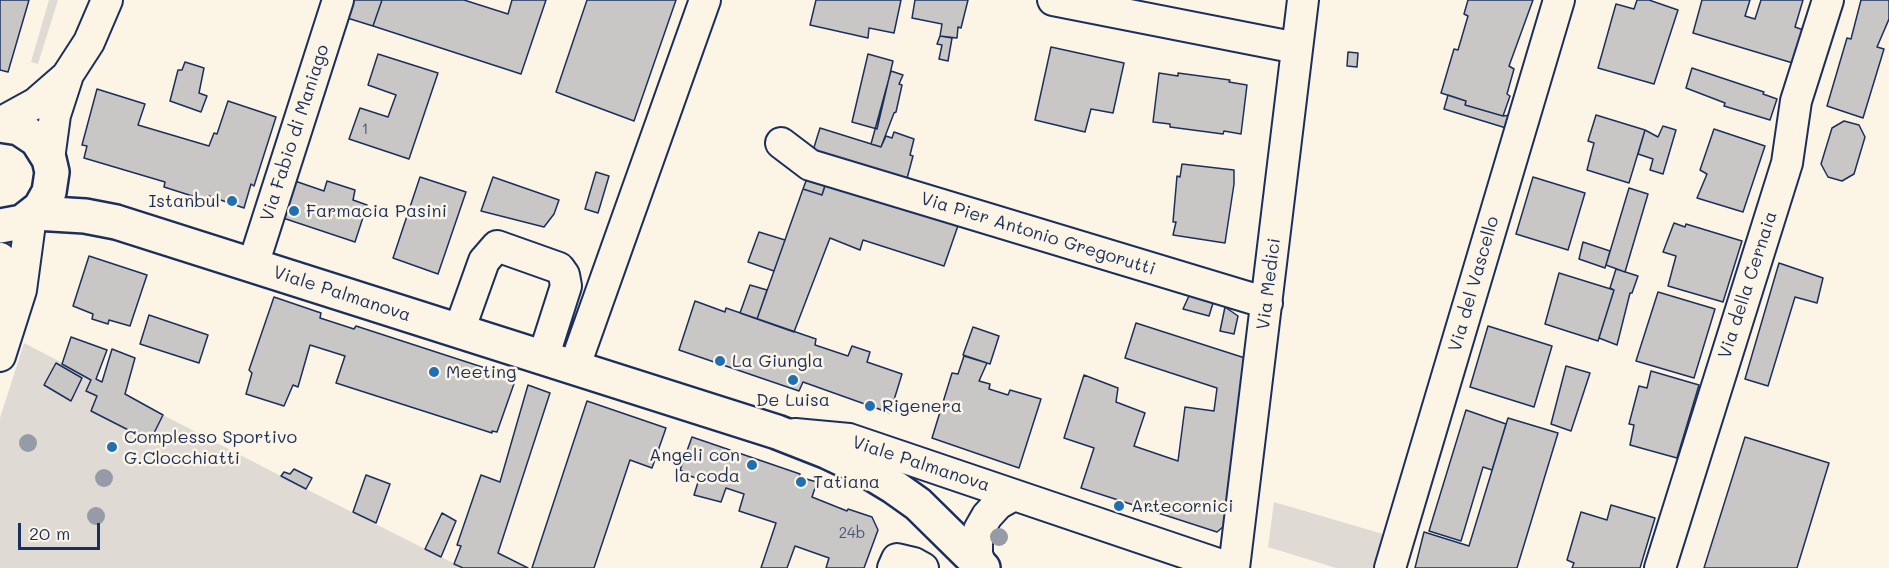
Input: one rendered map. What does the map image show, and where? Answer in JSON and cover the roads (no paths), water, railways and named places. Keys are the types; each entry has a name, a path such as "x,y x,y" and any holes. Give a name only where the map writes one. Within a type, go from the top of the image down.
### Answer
{"main road":[{"name":"Viale Palmanova","path":"0,124 28,132 37,140 50,166 110,220"},
{"path":"0,226 22,222 40,208 49,192 50,166"},
{"name":"Viale Palmanova","path":"33,214 110,220 777,432"},
{"path":"777,432 828,452 866,470 894,487 918,504 982,567"}],"street":[{"path":"50,166 54,115 67,76 89,42 107,0"},
{"name":"Via Fabio di Maniago","path":"253,265 338,0"},
{"path":"574,368 705,0"},
{"path":"1053,0 1297,48"},
{"name":"Via Medici","path":"1232,568 1267,303 1303,0"},
{"name":"Via del Vascello","path":"1390,568 1559,0"},
{"name":"Via della Cernaia","path":"1660,568 1787,163 1796,101 1828,0"},
{"path":"0,124 36,103 67,76"},
{"name":"Via Pier Antonio Gregorutti","path":"782,143 810,165 1267,303"},
{"path":"0,356 21,290 33,214"},
{"path":"459,331 484,261 497,246 559,268 564,275 566,286 543,358"},
{"path":"0,258 10,284 10,326"},
{"name":"Viale Palmanova","path":"777,432 849,439 1232,568"},
{"path":"982,567 976,543 980,530 987,516 998,504 1014,495"},
{"path":"893,568 897,559 914,563 922,568"}],"place":[{"name":"Istanbul","path":"232,201"},
{"name":"Farmacia Pasini","path":"294,211"},
{"name":"La Giungla","path":"720,361"},
{"name":"Meeting","path":"434,372"},
{"name":"De Luisa","path":"793,380"},
{"name":"Rigenera","path":"870,406"},
{"name":"Complesso Sportivo G.Clocchiatti","path":"112,447"},
{"name":"Angeli con la coda","path":"752,465"},
{"name":"Tatiana","path":"801,482"},
{"name":"Artecornici","path":"1119,506"}]}
